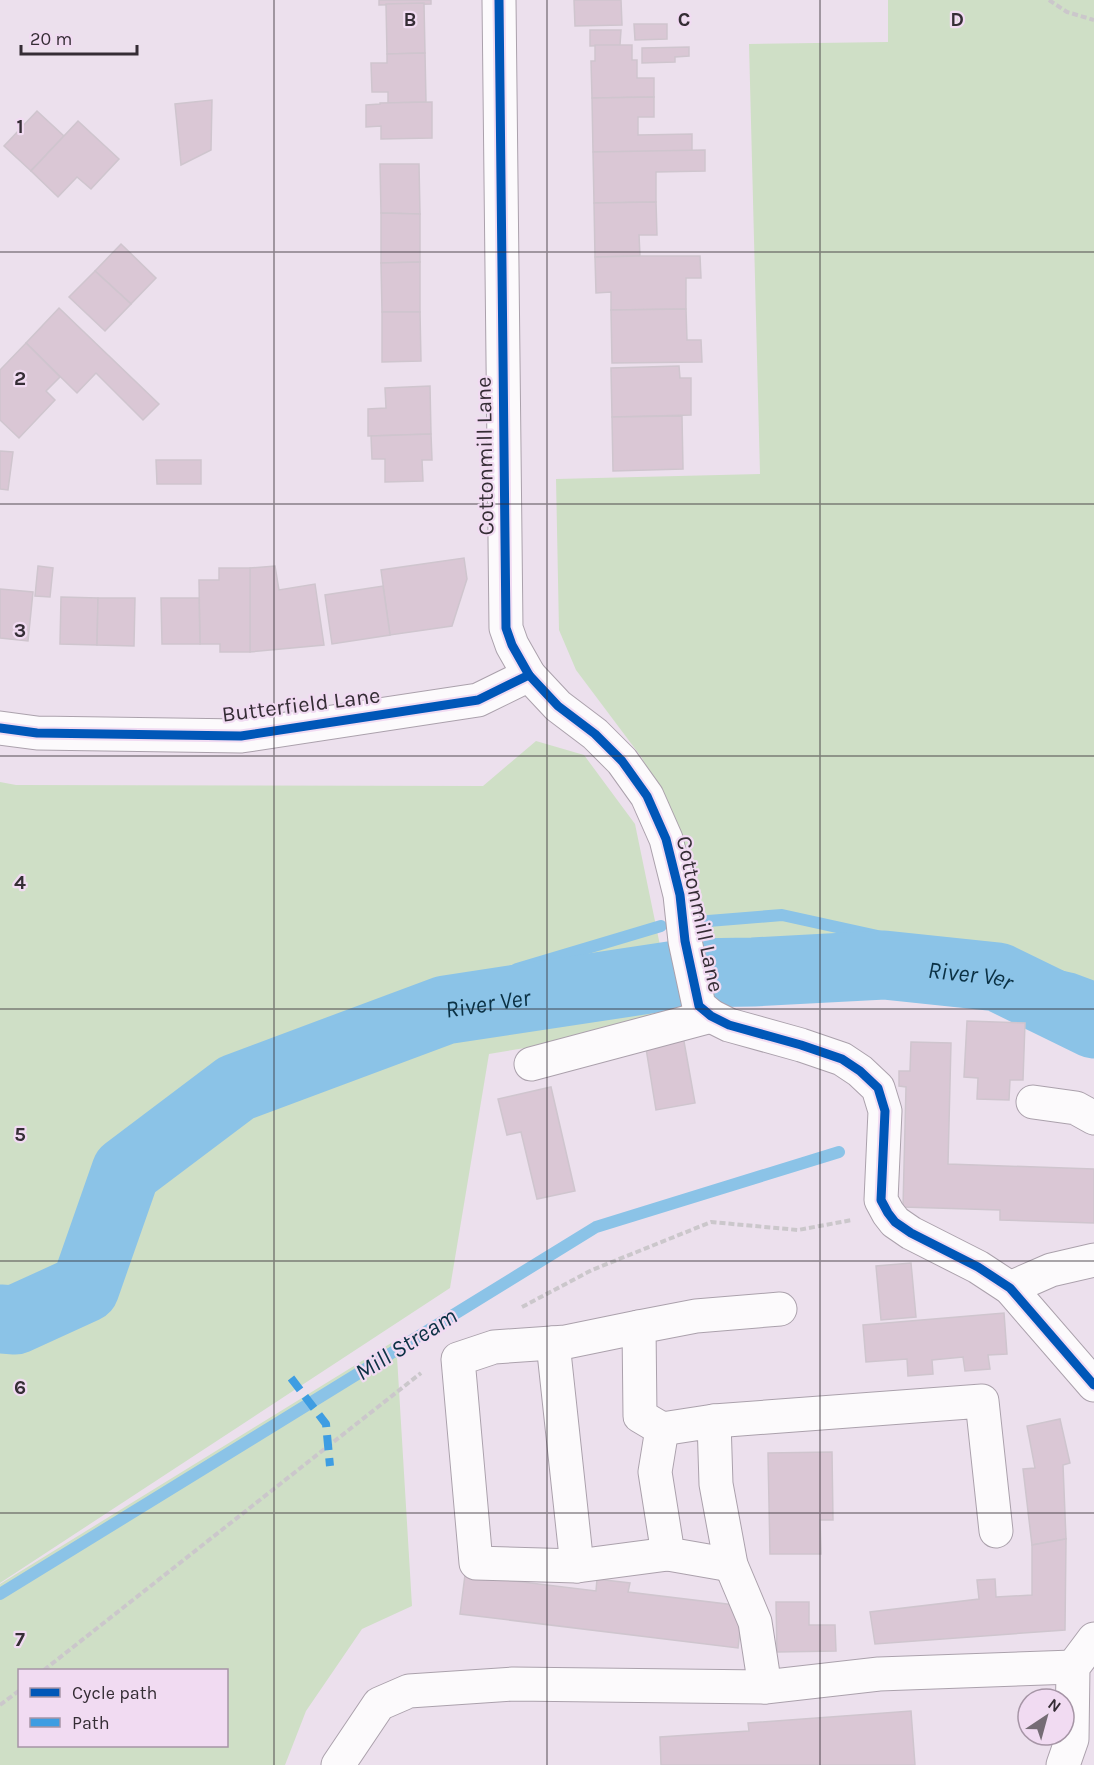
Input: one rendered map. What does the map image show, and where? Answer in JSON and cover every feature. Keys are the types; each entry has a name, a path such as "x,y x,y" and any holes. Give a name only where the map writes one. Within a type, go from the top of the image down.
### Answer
{"street":[{"name":"Cottonmill Lane","path":"499,0 506,628 512,645 529,675 558,706 595,734 622,761 647,796 666,840 680,895 685,941 703,1005 729,1025 842,1059 860,1071 878,1088 885,1111 881,1200 888,1213 895,1222 911,1233 978,1267 1010,1288 1094,1386"},
{"name":"Butterfield Lane","path":"0,728 37,733 241,736 478,700 529,675"},
{"path":"531,1064 703,1005"},
{"path":"1033,1102 1076,1108 1094,1118"},
{"path":"1010,1288 1051,1270 1094,1260"},
{"path":"731,1565 668,1554 577,1566 476,1563 458,1359 494,1347 566,1342 696,1316 780,1309"},
{"path":"639,1328 640,1416 662,1429 714,1421 982,1401 996,1531"},
{"path":"553,1343 577,1566"},
{"path":"714,1421 716,1484 731,1565 755,1622 765,1687"},
{"path":"662,1429 655,1472 668,1554"},
{"path":"1064,1765 1072,1739 1073,1667 1094,1639"},
{"path":"338,1765 379,1704 408,1691 513,1684 765,1687 879,1674 1073,1667"}],"path":[{"path":"1049,0 1067,12 1094,20"},
{"path":"0,1705 18,1692"}],"green space":[{"path":"888,0 1094,0 1094,1038 996,990 876,974 738,981 716,967 693,862 642,758 576,670 559,630 556,479 760,474 749,44 888,42"},
{"path":"536,741 584,755 635,824 676,1023 489,1054 450,1288 0,1583 0,782 16,785 483,786"},
{"path":"396,1340 412,1606 362,1629 306,1711 285,1765 0,1765 0,1584"}],"building":[{"path":"379,0 431,0 431,4 379,5"},
{"path":"574,0 621,0 622,25 575,26"},
{"path":"424,3 425,53 387,54 386,4"},
{"path":"634,24 667,24 667,39 635,40"},
{"path":"590,30 621,30 620,45 590,46"},
{"path":"595,45 632,45 632,60 637,60 637,78 654,78 654,97 592,98 591,61 595,61"},
{"path":"689,47 689,56 675,57 675,62 642,63 642,48"},
{"path":"425,53 426,102 388,103 388,92 372,92 371,63 387,63 387,54"},
{"path":"654,97 654,117 638,117 638,135 692,134 692,151 593,152 592,98"},
{"path":"212,100 211,150 181,165 175,104"},
{"path":"432,102 432,138 381,139 381,126 366,127 366,105"},
{"path":"37,111 64,136 31,171 4,146"},
{"path":"78,121 119,159 91,189 77,177 58,197 31,171"},
{"path":"705,150 705,171 656,172 656,202 594,203 593,152"},
{"path":"380,164 419,164 420,214 381,213"},
{"path":"656,202 657,235 639,235 640,256 595,257 594,203"},
{"path":"381,213 420,214 420,262 381,263"},
{"path":"121,244 156,278 131,304 95,271"},
{"path":"700,256 701,278 686,278 686,309 611,310 611,292 596,293 595,257"},
{"path":"420,262 420,312 382,312 381,263"},
{"path":"95,271 131,304 105,331 69,297"},
{"path":"59,308 159,404 143,420 96,373 77,393 26,343"},
{"path":"686,309 687,340 701,340 702,362 612,363 611,310"},
{"path":"382,312 420,312 421,361 382,362"},
{"path":"26,343 60,377 46,391 55,400 19,438 0,420 0,370"},
{"path":"679,366 680,378 691,378 691,415 612,417 611,368"},
{"path":"430,386 431,434 368,436 368,409 386,408 385,388"},
{"path":"682,416 683,469 613,471 612,417"},
{"path":"431,434 432,460 422,460 423,481 385,482 385,459 372,459 371,436"},
{"path":"0,451 13,452 8,490 0,489"},
{"path":"156,460 201,460 201,484 157,484"},
{"path":"464,558 467,579 452,626 390,635 381,570"},
{"path":"38,566 53,568 50,597 35,596"},
{"path":"275,566 279,590 315,584 324,645 250,652 250,568"},
{"path":"219,568 250,568 250,652 220,652 220,644 200,644 199,580 219,580"},
{"path":"383,586 390,635 332,644 325,595"},
{"path":"0,589 33,592 28,641 0,638"},
{"path":"61,597 98,598 97,645 60,644"},
{"path":"98,598 135,598 134,646 97,645"},
{"path":"161,598 199,598 200,644 162,644"},
{"path":"967,1021 1025,1023 1023,1080 1010,1080 1009,1100 977,1099 978,1078 964,1077"},
{"path":"683,1036 695,1103 656,1110 645,1042"},
{"path":"911,1042 951,1043 948,1164 1094,1169 1094,1223 1000,1220 1000,1210 903,1207 906,1087 899,1086 899,1071 910,1071"},
{"path":"551,1087 575,1191 537,1199 521,1132 507,1135 498,1099"},
{"path":"911,1263 916,1317 881,1320 876,1266"},
{"path":"1004,1313 1007,1354 988,1355 990,1369 965,1371 963,1357 932,1360 933,1374 908,1376 907,1359 866,1362 863,1325"},
{"path":"1060,1419 1070,1463 1063,1465 1066,1539 1032,1545 1023,1469 1035,1468 1027,1426"},
{"path":"832,1452 833,1520 820,1520 821,1554 770,1554 768,1453"},
{"path":"1066,1539 1065,1630 875,1644 870,1612 979,1599 977,1580 995,1579 996,1597 1032,1595 1032,1545"},
{"path":"465,1575 596,1591 597,1579 630,1583 628,1592 743,1606 738,1648 460,1614"},
{"path":"776,1602 809,1602 809,1625 835,1625 836,1651 777,1652"},
{"path":"911,1711 915,1765 661,1765 660,1737 749,1731 748,1723"}],"waterway":[{"path":"696,922 782,915 1073,979 1094,987"},
{"path":"445,1010 517,969 661,926"},
{"name":"River Ver","path":"0,1319 15,1320 85,1288 126,1171 236,1088 445,1010 689,973 884,965 998,977 1094,1024"},
{"name":"Mill Stream","path":"0,1594 596,1227 839,1152"}],"marked path":[{"path":"291,1378 326,1424 330,1466"}],"cycle path":[{"path":"499,0 506,628 512,645 529,675 558,706 595,734 622,761 647,796 666,839 680,895 685,941 699,1006 711,1016 729,1025 842,1059 860,1071 878,1088 885,1111 881,1200 888,1213 895,1222 911,1233 978,1267 1010,1288 1094,1385"},
{"path":"0,728 37,733 241,736 478,700 529,675"}]}
